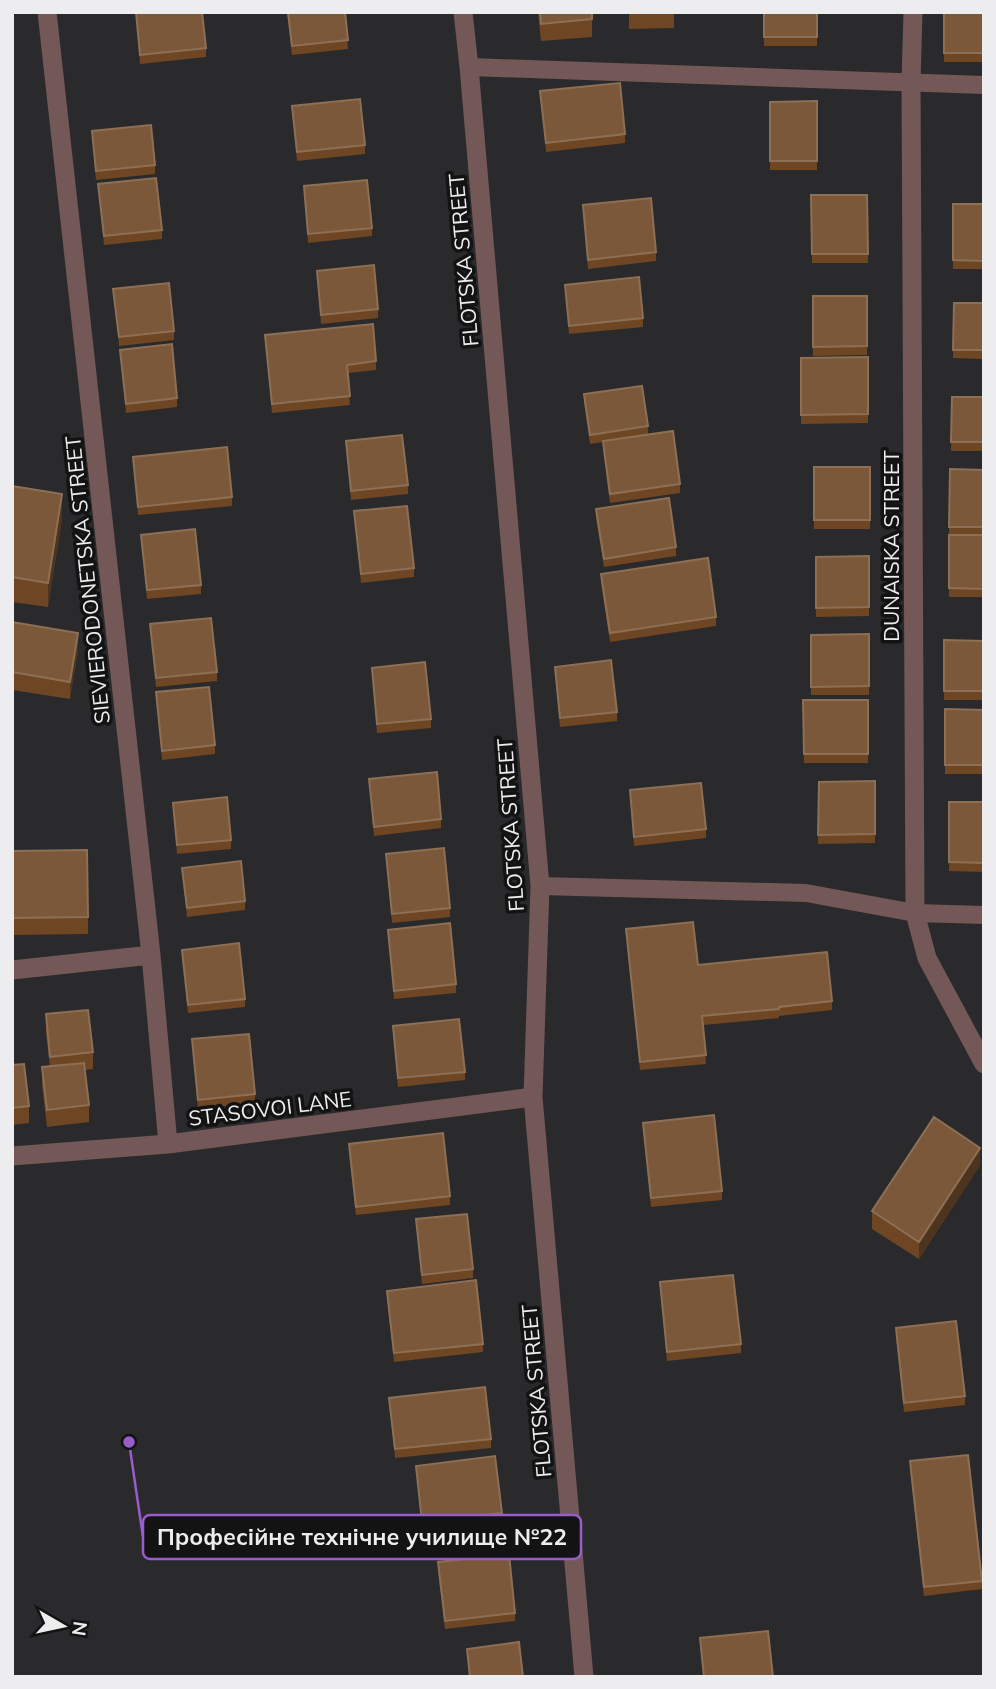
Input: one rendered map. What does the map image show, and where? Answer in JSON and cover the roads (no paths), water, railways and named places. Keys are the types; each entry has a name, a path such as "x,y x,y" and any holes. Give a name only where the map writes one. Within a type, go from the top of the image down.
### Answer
{"street":[{"name":"SIEVIERODONETSKA STREET","path":"47,12 152,956 168,1144"},
{"name":"FLOTSKA STREET","path":"463,12 540,886 533,1097 584,1677"},
{"name":"DUNAISKA STREET","path":"913,12 911,82 915,913 927,958 984,1064"},
{"path":"12,970 152,956"},
{"name":"STASOVOI LANE","path":"12,1156 168,1144 533,1097"}],"lane":[{"path":"469,67 984,85"},
{"path":"540,886 806,893 915,913 984,915"}],"place":[{"name":"Професійне технічне училище №22","path":"129,1442"}]}
